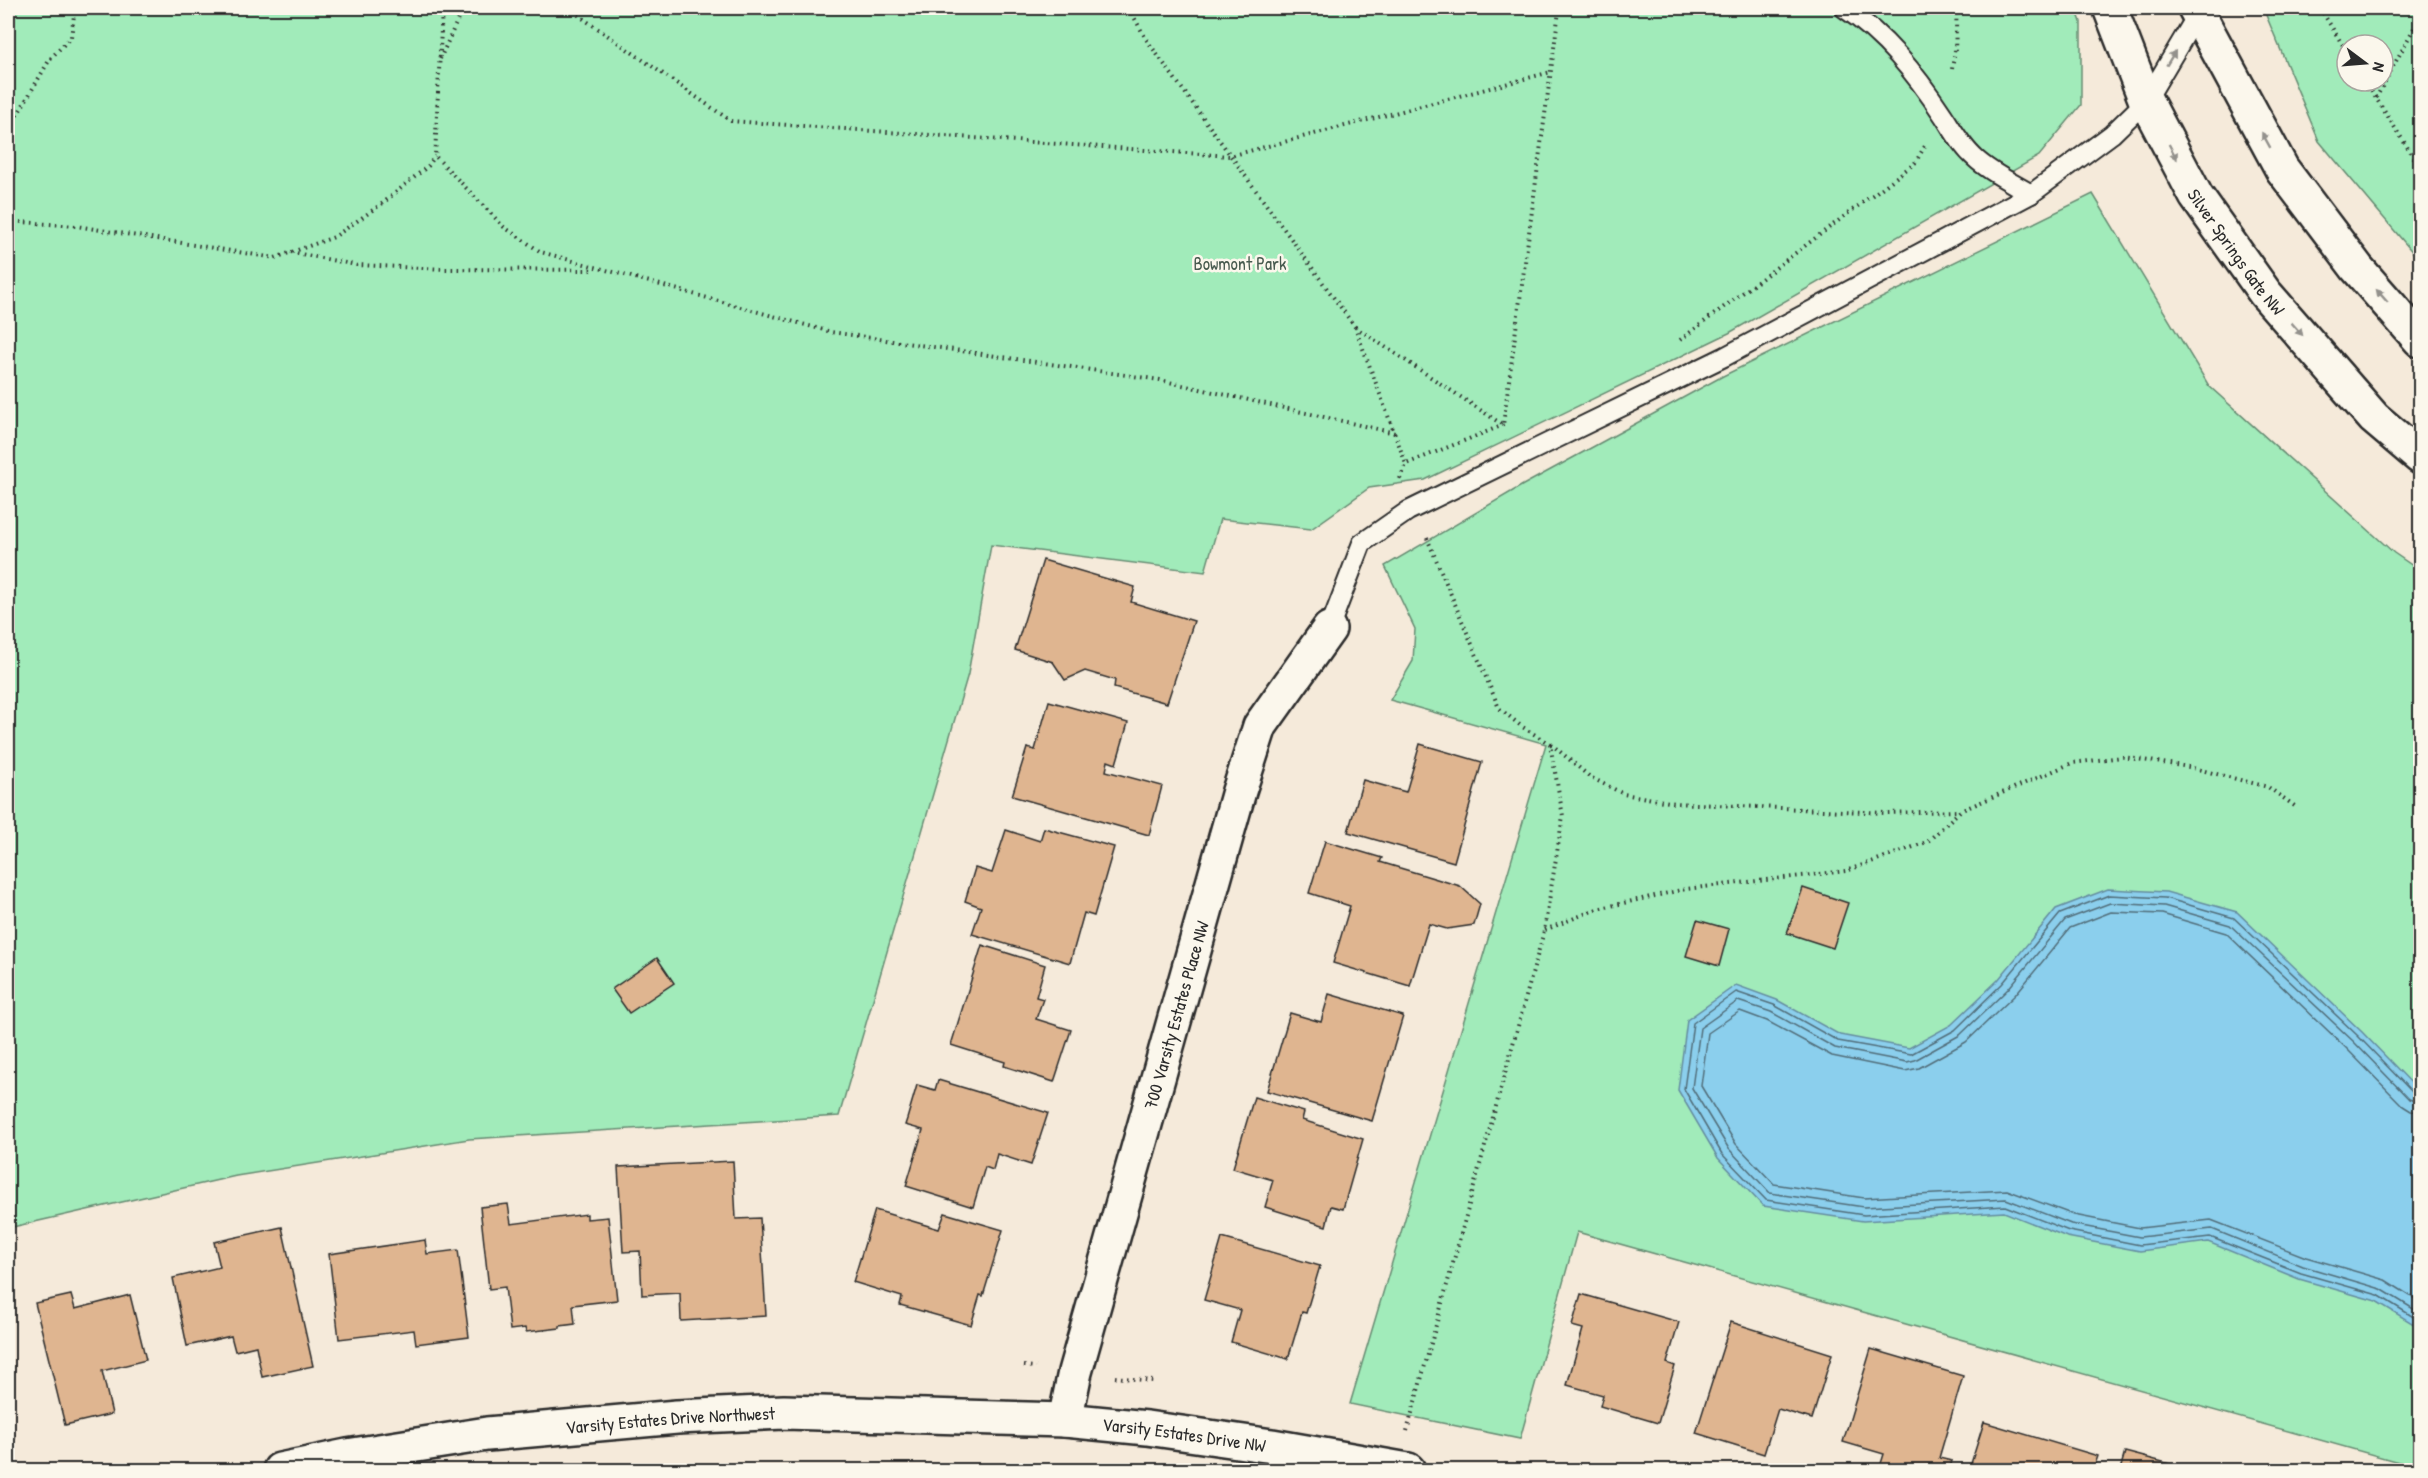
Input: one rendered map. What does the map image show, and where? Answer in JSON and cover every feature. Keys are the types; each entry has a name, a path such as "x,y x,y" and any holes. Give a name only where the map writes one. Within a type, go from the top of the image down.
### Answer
{"street":[{"name":"Silver Springs Gate NW","path":"2110,8 2146,101 2196,196 2265,293 2374,418 2421,456"},
{"path":"2196,11 2282,170 2357,268 2421,340"},
{"name":"700 Varsity Estates Place NW","path":"1065,1420 1078,1360 1235,802 1260,726 1329,629"},
{"name":"Varsity Estates Drive Northwest","path":"280,1470 347,1456 486,1434 677,1417 784,1412 1065,1420"},
{"name":"Varsity Estates Drive NW","path":"1065,1420 1147,1428 1272,1446 1408,1470"}],"lane":[{"path":"1844,8 1866,22 1901,57 1944,115 1955,135 1976,160 2031,194"},
{"path":"1329,629 1362,543 1408,511 1724,357 2031,194 2112,134 2146,101 2196,11"}],"path":[{"path":"8,131 50,59 71,37 75,8"},
{"path":"8,221 76,226 275,258 334,237 383,203 428,166 435,156 442,8"},
{"path":"439,62 463,8"},
{"path":"568,8 731,121 1230,156 1551,72"},
{"path":"1129,8 1146,39 1355,327 1406,464 1398,486 1408,511 1422,526 1499,708 1521,726 1550,744 1590,777 1624,794 1675,803 1885,813 1960,811"},
{"path":"1503,425 1558,9 1565,8"},
{"path":"1679,340 1915,163 1944,115 1955,50 1958,8"},
{"path":"2320,8 2335,33"},
{"path":"2376,98 2421,17"},
{"path":"2373,93 2421,167"},
{"path":"435,156 504,227 531,246 541,252 601,270 831,332 1160,380 1395,433"},
{"path":"291,252 356,265 445,269 601,270"},
{"path":"1355,327 1503,425"},
{"path":"1406,464 1514,420"},
{"path":"1407,1438 1406,1428 1544,931 1563,816 1550,744"},
{"path":"1544,931 1597,909 1686,889 1846,871 1927,842 1960,811 2072,763 2123,757 2189,767 2268,787 2296,807"}],"green space":[{"name":"Bowmont Park","path":"8,8 2076,8 2081,22 2081,105 2039,156 1729,333 1425,480 1369,488 1311,529 1220,519 1205,572 991,545 968,674 839,1116 469,1139 236,1176 8,1228"},
{"path":"2263,8 2420,8 2420,261 2319,141"},
{"path":"2093,194 2209,386 2394,553 2420,571 2420,1468 1577,1232 1520,1439 1350,1404 1546,744 1390,700 1413,661 1415,629 1385,566 1523,485 1723,376"}],"water":[{"path":"2108,889 2166,892 2237,912 2362,1032 2420,1092 2420,1328 2376,1301 2299,1279 2208,1242 2140,1251 2067,1237 2004,1212 1863,1221 1763,1206 1718,1158 1678,1090 1687,1020 1736,985 1777,1000 1840,1035 1909,1048 1951,1025 1998,980 2056,909"}],"building":[{"path":"1043,560 1135,587 1131,602 1194,621 1167,703 1114,688 1115,680 1085,671 1065,680 1053,662 1015,650"},
{"path":"1049,701 1128,723 1116,764 1108,761 1106,771 1162,786 1149,835 1012,796 1027,748 1035,750"},
{"path":"1420,744 1482,762 1454,862 1348,832 1363,780 1406,792"},
{"path":"1044,828 1114,847 1094,916 1084,913 1070,963 972,934 981,907 965,901 975,868 992,873 1006,830 1040,841"},
{"path":"1325,841 1382,858 1380,862 1460,886 1480,904 1474,925 1447,929 1429,924 1410,986 1333,963 1350,906 1309,893"},
{"path":"1803,888 1848,903 1833,948 1787,933"},
{"path":"1697,920 1729,929 1719,966 1686,956"},
{"path":"982,945 1045,965 1036,997 1043,999 1036,1019 1071,1030 1054,1082 1004,1066 1005,1062 951,1045"},
{"path":"657,958 674,983 629,1013 612,989"},
{"path":"1329,994 1403,1016 1372,1121 1267,1091 1290,1013 1321,1022"},
{"path":"938,1080 1048,1113 1031,1165 997,1154 993,1170 985,1167 973,1207 906,1186 923,1130 905,1125 917,1085 935,1090"},
{"path":"1254,1097 1304,1112 1302,1120 1363,1139 1343,1209 1331,1206 1326,1226 1265,1207 1273,1180 1233,1168"},
{"path":"733,1161 736,1219 760,1218 766,1316 681,1321 680,1293 642,1295 640,1251 623,1252 618,1167"},
{"path":"508,1204 511,1224 587,1214 587,1219 608,1217 617,1300 573,1305 575,1324 526,1332 525,1328 510,1330 505,1287 489,1289 480,1207"},
{"path":"875,1210 939,1229 945,1213 1003,1230 983,1296 980,1295 971,1325 900,1305 902,1297 853,1282"},
{"path":"282,1227 313,1366 262,1377 256,1346 235,1351 231,1336 187,1346 173,1278 220,1267 214,1242"},
{"path":"1222,1238 1320,1266 1306,1313 1302,1312 1288,1359 1231,1342 1240,1310 1204,1300"},
{"path":"425,1240 427,1254 458,1250 469,1337 416,1344 414,1330 339,1339 329,1254"},
{"path":"1581,1294 1679,1322 1667,1363 1675,1366 1658,1423 1600,1406 1603,1395 1567,1385 1583,1329 1572,1326"},
{"path":"71,1295 75,1309 130,1295 146,1360 102,1371 112,1414 65,1425 35,1303"},
{"path":"1731,1322 1832,1354 1812,1419 1778,1409 1764,1454 1696,1433"},
{"path":"1871,1349 1963,1376 1939,1458 1952,1461 1949,1470 1879,1470 1884,1454 1843,1442"},
{"path":"8,1414 15,1438 8,1440"},
{"path":"1984,1422 2098,1456 2093,1470 1969,1470"},
{"path":"2125,1452 2163,1462 2191,1470 2120,1470"}]}
